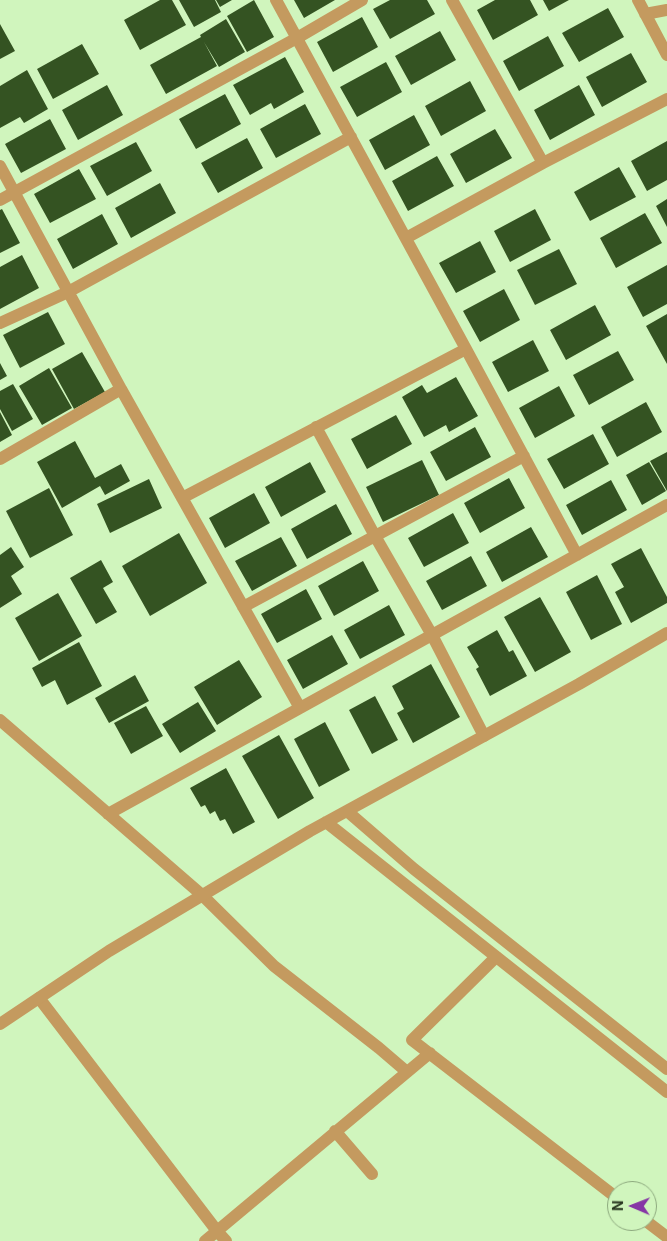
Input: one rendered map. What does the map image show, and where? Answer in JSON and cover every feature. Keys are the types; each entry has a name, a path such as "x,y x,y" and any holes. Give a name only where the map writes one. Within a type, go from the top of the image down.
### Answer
{"street":[{"path":"276,0 577,555"},
{"path":"0,200 297,38 362,0"},
{"path":"452,0 543,163"},
{"path":"638,0 667,55"},
{"path":"645,14 667,10"},
{"path":"406,238 543,163 667,99"},
{"path":"0,323 68,292 351,137"},
{"path":"0,166 121,389 300,708"},
{"path":"182,498 466,349"},
{"path":"0,458 121,389"},
{"path":"316,427 375,536 432,635 484,736"},
{"path":"244,607 524,456"},
{"path":"108,814 667,505"},
{"path":"0,1024 109,951 326,822 579,684 667,633"},
{"path":"0,720 202,895 274,966 407,1072"},
{"path":"347,811 414,869 667,1070"},
{"path":"326,822 667,1092"},
{"path":"496,957 412,1040 607,1190"},
{"path":"39,998 226,1241"},
{"path":"205,1241 430,1053"},
{"path":"335,1131 372,1174"},
{"path":"657,1229 667,1237"}],"building":[{"path":"160,0 172,0 186,25 140,50 124,20"},
{"path":"179,0 215,0 221,12 194,27"},
{"path":"216,0 232,0 220,7"},
{"path":"254,0 274,37 247,52 227,16"},
{"path":"294,0 335,0 304,18"},
{"path":"390,0 427,0 435,14 390,39 373,9"},
{"path":"495,0 530,0 538,15 493,40 477,10"},
{"path":"543,0 569,0 549,11"},
{"path":"608,8 624,37 579,62 562,33"},
{"path":"362,17 378,47 333,72 317,42"},
{"path":"226,19 245,52 219,67 204,42 217,66 166,94 150,65 201,37 200,35"},
{"path":"0,24 15,51 0,59"},
{"path":"440,31 456,60 411,85 395,56"},
{"path":"548,36 564,66 519,91 503,61"},
{"path":"82,44 99,74 53,99 37,69"},
{"path":"631,53 647,82 602,107 586,77"},
{"path":"285,57 304,92 274,109 271,103 250,115 233,85"},
{"path":"386,62 402,92 357,117 340,87"},
{"path":"27,70 48,109 24,123 20,117 0,128 0,86"},
{"path":"470,81 486,111 441,136 425,106"},
{"path":"107,85 123,115 78,140 62,110"},
{"path":"579,85 595,115 550,140 534,110"},
{"path":"225,94 241,124 196,149 179,119"},
{"path":"305,104 321,134 276,158 260,129"},
{"path":"414,115 430,145 385,170 369,140"},
{"path":"50,119 66,149 21,173 5,144"},
{"path":"495,129 512,158 466,183 450,154"},
{"path":"247,138 263,168 218,193 201,163"},
{"path":"667,141 667,180 647,191 631,161"},
{"path":"136,142 152,171 107,196 90,166"},
{"path":"437,156 454,186 408,211 392,181"},
{"path":"619,167 636,197 590,221 574,192"},
{"path":"79,169 96,199 50,223 34,194"},
{"path":"160,183 176,213 131,238 115,208"},
{"path":"667,199 667,227 656,206"},
{"path":"2,209 20,243 0,253 0,210"},
{"path":"535,209 551,240 510,262 494,231"},
{"path":"645,213 662,243 616,268 600,238"},
{"path":"102,214 118,244 73,269 57,239"},
{"path":"480,241 496,272 456,293 439,263"},
{"path":"559,249 577,284 535,305 517,270"},
{"path":"22,255 39,288 0,309 0,267"},
{"path":"667,265 667,304 643,317 627,287"},
{"path":"504,289 520,320 480,342 463,311"},
{"path":"595,305 611,335 566,360 550,330"},
{"path":"48,312 65,344 20,368 3,335"},
{"path":"667,314 667,364 646,326"},
{"path":"533,340 549,371 508,392 492,362"},
{"path":"618,351 634,380 589,405 573,375"},
{"path":"82,352 105,392 74,409 52,369"},
{"path":"0,363 7,376 0,380"},
{"path":"49,368 72,408 42,425 19,386"},
{"path":"456,377 478,416 449,432 446,425 424,437 402,397 422,385 427,393"},
{"path":"13,384 33,419 12,431 0,409 0,391"},
{"path":"559,386 575,416 535,438 519,408"},
{"path":"646,402 662,432 617,457 601,427"},
{"path":"0,412 12,435 0,442"},
{"path":"396,415 412,444 367,469 351,439"},
{"path":"475,427 491,457 446,481 430,452"},
{"path":"593,434 609,464 564,489 547,459"},
{"path":"75,441 95,478 121,464 130,481 105,495 100,486 62,508 37,462"},
{"path":"667,452 667,491 650,461"},
{"path":"422,460 439,495 383,522 366,487"},
{"path":"310,462 326,492 281,517 265,487"},
{"path":"649,462 666,491 642,505 626,475"},
{"path":"509,478 525,508 480,533 464,503"},
{"path":"149,479 162,508 110,533 97,504"},
{"path":"611,480 627,510 582,535 566,505"},
{"path":"49,488 73,535 30,558 6,511"},
{"path":"254,493 270,523 225,548 209,518"},
{"path":"336,504 352,534 307,559 291,529"},
{"path":"453,513 469,543 424,567 408,538"},
{"path":"531,527 548,557 502,582 486,552"},
{"path":"179,533 207,583 150,616 122,566"},
{"path":"281,537 297,566 252,591 235,561"},
{"path":"11,547 24,567 11,576 22,594 0,608 0,555"},
{"path":"641,548 667,597 667,603 631,623 615,592 624,587 611,564"},
{"path":"471,556 487,586 442,610 426,581"},
{"path":"101,560 113,582 103,588 117,612 96,624 70,578"},
{"path":"363,561 379,591 334,616 318,586"},
{"path":"597,575 622,624 591,640 566,592"},
{"path":"306,589 322,619 277,643 261,614"},
{"path":"58,593 82,636 39,661 15,618"},
{"path":"540,597 571,652 535,672 504,617"},
{"path":"389,605 405,635 360,659 344,630"},
{"path":"497,630 509,652 513,650 527,676 490,696 476,669 479,667 467,647"},
{"path":"332,635 348,664 303,689 287,660"},
{"path":"79,642 102,686 67,705 55,680 42,687 32,668"},
{"path":"239,660 262,697 217,725 194,687"},
{"path":"431,664 460,717 413,743 397,713 404,709 392,686"},
{"path":"135,675 149,701 109,723 95,698"},
{"path":"375,696 398,740 372,754 349,710"},
{"path":"198,702 216,731 180,753 162,724"},
{"path":"146,706 163,736 131,754 114,723"},
{"path":"325,722 350,770 319,787 294,739"},
{"path":"279,735 314,798 278,819 242,756"},
{"path":"226,768 255,822 233,834 225,819 220,821 215,811 210,814 205,805 201,807 190,788"}]}
